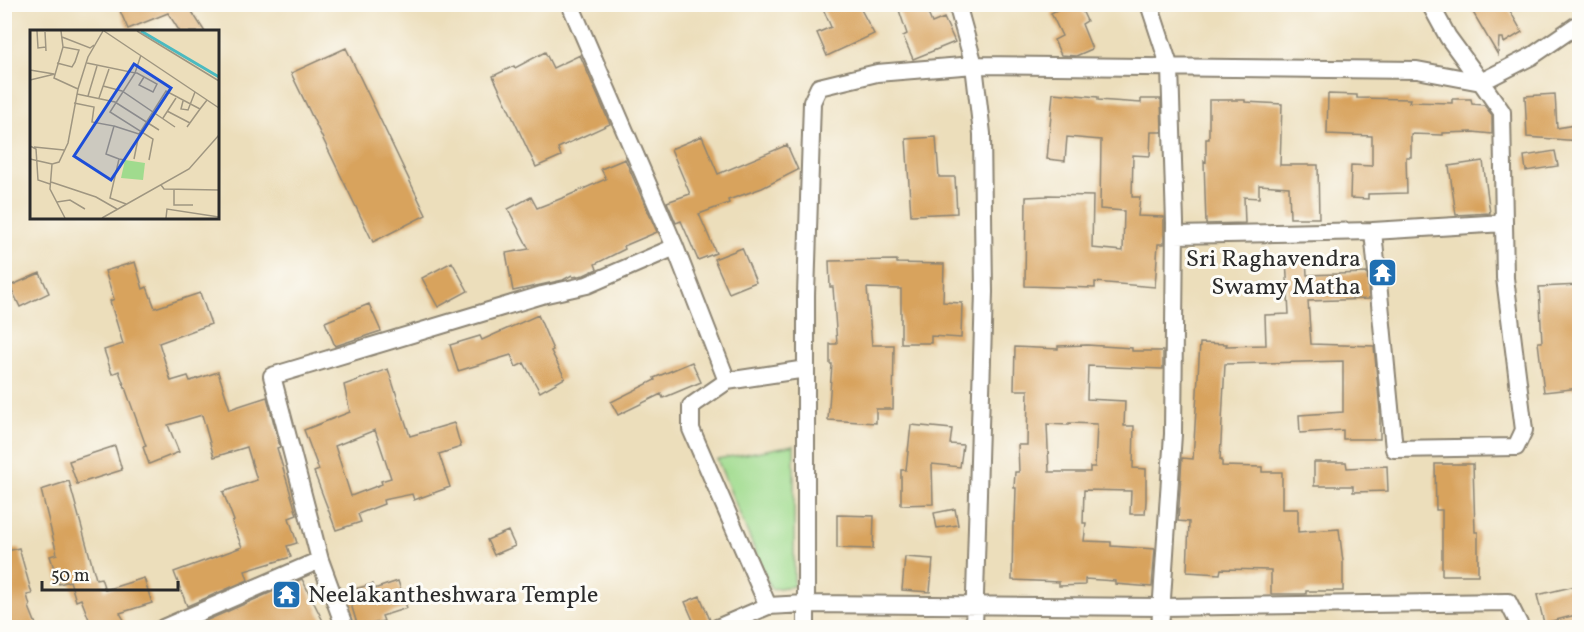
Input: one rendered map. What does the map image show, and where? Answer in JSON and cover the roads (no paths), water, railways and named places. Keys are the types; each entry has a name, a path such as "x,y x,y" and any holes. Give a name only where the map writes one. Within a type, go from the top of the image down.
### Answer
{"street":[{"path":"570,4 675,247 727,381"},
{"path":"957,4 974,64 982,134 984,292 974,627"},
{"path":"1149,4 1170,68 1174,235 1173,434 1160,627"},
{"path":"1373,231 1394,449 1516,447 1524,430 1505,279 1502,112 1448,37 1430,4"},
{"path":"806,627 806,295 812,102 819,87 877,73 974,64 1417,70 1481,82 1532,56 1580,23"},
{"path":"1174,235 1373,231 1504,223"},
{"path":"345,627 320,561 272,376 542,295 587,285 675,247"},
{"path":"768,606 691,429 691,406 727,381 806,369"},
{"path":"163,627 320,561"},
{"path":"717,627 768,606 805,604 1162,607 1508,602 1521,627"}],"place":[{"name":"Sri Raghavendra Swamy Matha","path":"1382,272"},
{"name":"Neelakantheshwara Temple","path":"287,594"}]}
